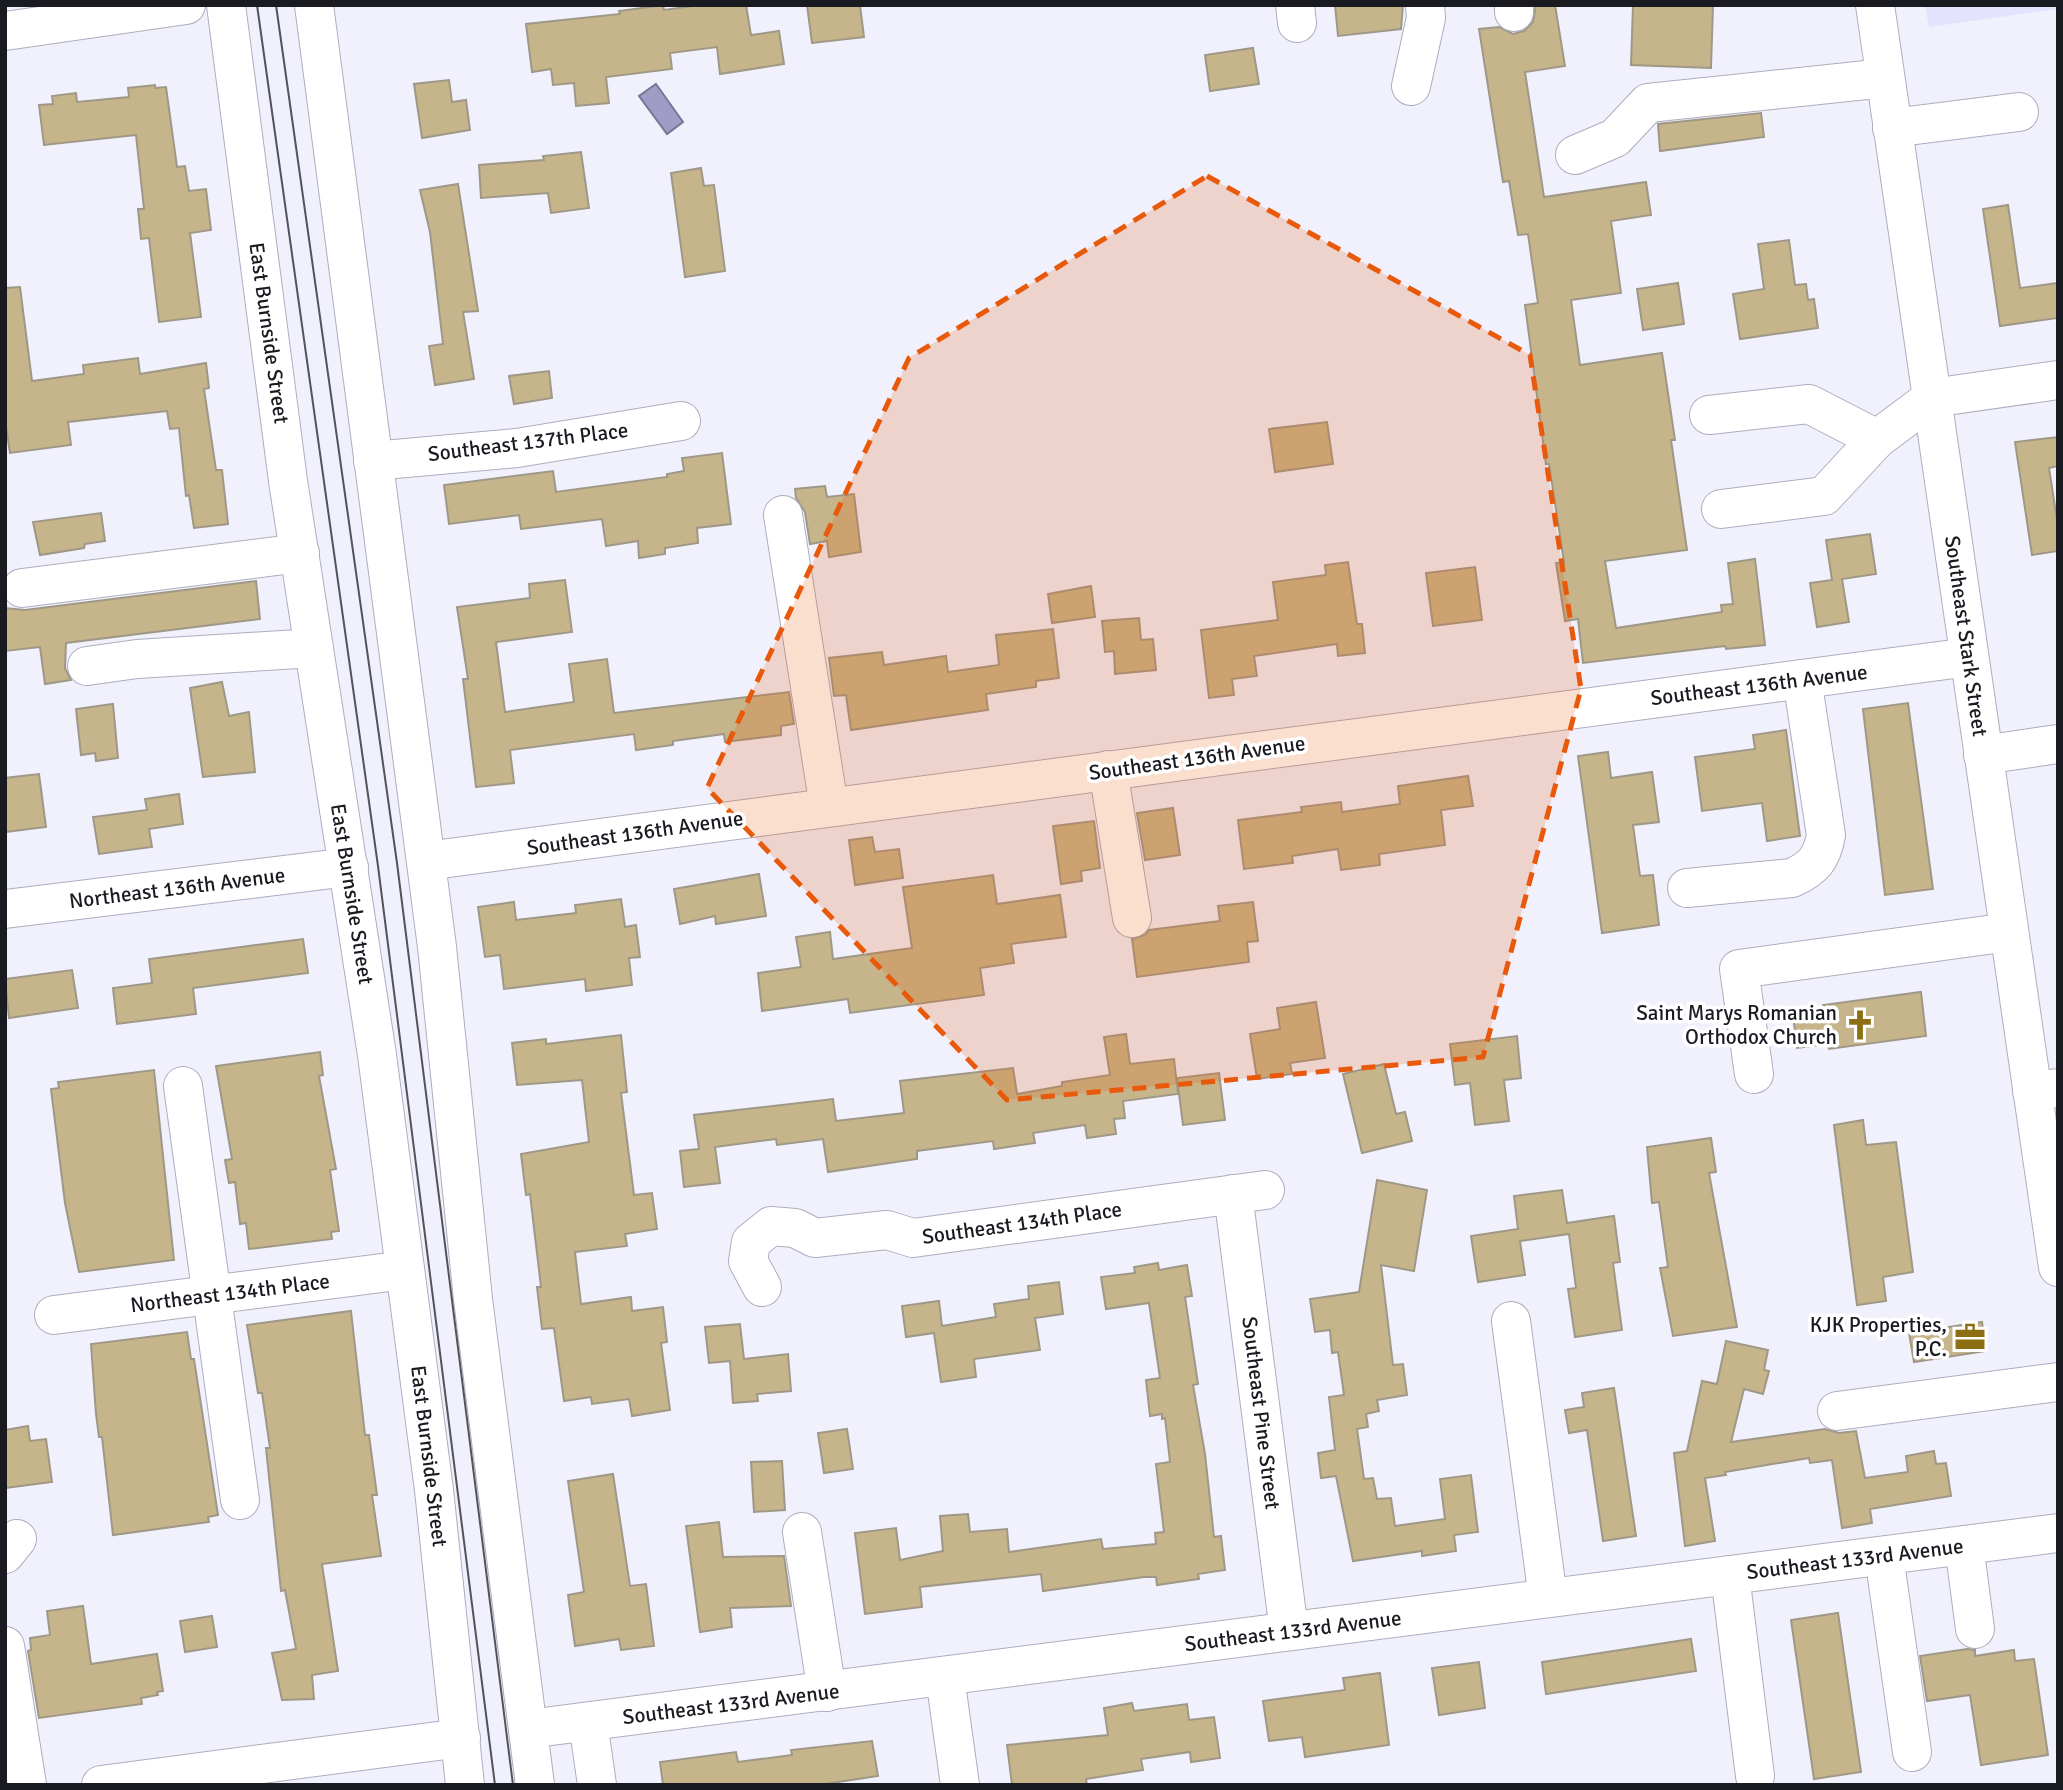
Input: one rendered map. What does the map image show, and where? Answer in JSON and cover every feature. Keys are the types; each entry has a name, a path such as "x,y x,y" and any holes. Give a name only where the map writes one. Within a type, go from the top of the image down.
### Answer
{"street":[{"path":"5,31 186,5"},
{"name":"East Burnside Street","path":"226,5 300,553 349,867 405,1270 466,1785"},
{"path":"314,5 426,861 472,1299 535,1785"},
{"path":"1411,86 1426,18 1424,5"},
{"name":"Southeast Stark Street","path":"1875,5 2009,932 2045,1090 2058,1267"},
{"path":"1574,155 1615,138 1648,103 1885,78"},
{"path":"1892,128 2019,112"},
{"path":"1721,509 1824,495 1877,439 1932,398 2058,380"},
{"path":"1709,415 1809,404 1877,439"},
{"name":"Southeast 137th Place","path":"373,461 517,448 681,421"},
{"path":"783,515 829,807"},
{"path":"22,588 300,553"},
{"path":"88,666 137,659 314,648"},
{"name":"Southeast 136th Avenue","path":"426,861 1969,657"},
{"path":"1687,888 1792,878 1808,871 1823,852 1826,835 1802,679"},
{"path":"1983,755 2058,744"},
{"path":"1108,770 1132,918"},
{"name":"Northeast 136th Avenue","path":"5,909 349,867"},
{"path":"1754,1074 1739,969 2009,932"},
{"path":"183,1086 240,1500"},
{"name":"Southeast 134th Place","path":"762,1287 748,1261 751,1242 771,1226 795,1228 815,1238 887,1230 913,1238 1249,1192"},
{"name":"Southeast Pine Street","path":"1249,1192 1289,1632"},
{"name":"Northeast 134th Place","path":"54,1315 405,1270"},
{"path":"1511,1321 1548,1598"},
{"path":"1837,1411 2058,1382"},
{"path":"802,1532 827,1692"},
{"name":"Southeast 133rd Avenue","path":"528,1730 2058,1533"},
{"path":"1964,1545 1975,1629"},
{"path":"1884,1556 1912,1752"},
{"path":"1730,1575 1755,1776"},
{"path":"5,1646 27,1785"},
{"path":"945,1678 960,1785"},
{"path":"588,1722 597,1785"},
{"path":"102,1785 461,1738"}],"highlighted area":[{"path":"1207,176 1530,355 1581,689 1483,1057 1007,1100 707,788 909,358"}],"shaded area":[{"path":"1925,5 2058,5 2058,9 1929,27"},
{"path":"656,84 683,122 667,134 639,96"}],"building":[{"path":"663,5 664,10 700,5 746,5 751,35 779,31 784,64 720,74 717,47 670,53 672,69 606,77 609,103 576,106 574,83 553,85 551,69 532,72 526,24 620,14 619,11"},
{"path":"807,5 860,5 864,37 812,43"},
{"path":"1335,5 1403,5 1401,29 1338,36"},
{"path":"1536,5 1555,5 1565,66 1525,72 1544,197 1646,182 1651,215 1611,221 1621,293 1571,300 1580,365 1662,353 1675,440 1671,440 1687,550 1605,561 1616,628 1722,612 1721,605 1733,604 1728,563 1755,559 1765,645 1726,649 1725,646 1583,663 1578,619 1565,621 1556,563 1564,562 1549,464 1546,464 1525,305 1538,303 1528,234 1518,235 1509,181 1503,182 1479,29 1499,27 1513,34 1524,31 1533,22"},
{"path":"1633,5 1713,5 1711,68 1631,65"},
{"path":"1253,48 1259,84 1210,91 1205,55"},
{"path":"449,80 452,102 466,100 470,130 422,138 414,84"},
{"path":"155,85 155,88 166,87 177,167 185,166 189,191 206,189 211,230 190,233 201,317 159,322 149,238 141,239 138,209 144,209 136,135 44,145 39,105 53,104 52,96 76,93 77,102 129,97 128,88"},
{"path":"1761,113 1764,137 1660,151 1658,124"},
{"path":"581,152 589,208 551,213 548,193 481,198 479,165 544,160 543,156"},
{"path":"701,168 704,186 714,185 725,271 685,277 671,173"},
{"path":"458,184 478,311 463,312 474,379 435,385 429,346 443,344 430,232 420,190"},
{"path":"2008,205 2020,288 2058,283 2058,318 2000,326 1983,209"},
{"path":"1789,240 1795,285 1806,284 1808,300 1814,299 1818,328 1740,339 1733,294 1764,289 1758,244"},
{"path":"1678,283 1684,324 1643,330 1637,289"},
{"path":"20,287 32,381 84,374 83,365 138,358 140,374 206,363 209,388 204,389 216,470 222,470 228,524 194,528 189,495 186,496 179,428 170,429 167,411 68,422 71,445 10,453 5,421 5,288"},
{"path":"549,371 552,398 514,404 509,376"},
{"path":"1327,422 1333,464 1275,472 1269,429"},
{"path":"2058,437 2058,466 2049,468 2058,526 2058,551 2032,555 2015,442"},
{"path":"722,453 731,524 697,528 698,543 665,548 665,554 639,558 638,541 606,546 602,519 521,529 519,515 449,524 444,485 553,471 556,492 667,477 667,474 684,471 682,458"},
{"path":"825,486 827,497 854,494 861,552 829,557 827,541 810,544 805,512 796,498 795,489"},
{"path":"101,513 105,541 85,544 84,548 40,555 33,522"},
{"path":"1870,534 1876,574 1842,579 1849,622 1817,627 1810,583 1832,580 1826,540"},
{"path":"1348,562 1357,624 1362,624 1365,653 1338,656 1337,644 1254,656 1257,676 1232,679 1234,695 1209,698 1201,630 1278,620 1273,582 1326,575 1325,565"},
{"path":"1475,567 1482,620 1433,626 1426,573"},
{"path":"565,580 572,632 496,642 505,712 574,702 569,664 607,659 614,713 789,692 794,724 781,726 781,735 725,742 724,734 673,741 673,745 636,750 634,734 510,750 514,783 476,787 463,679 468,679 457,607 530,598 529,584"},
{"path":"256,581 260,619 66,643 65,668 71,680 45,684 40,647 5,651 5,608 25,610"},
{"path":"1091,586 1095,617 1052,623 1048,594"},
{"path":"1139,618 1141,640 1153,639 1156,670 1115,674 1114,651 1105,652 1102,621"},
{"path":"1053,629 1059,678 1036,681 1036,687 986,694 988,710 851,730 846,695 834,696 829,658 882,652 884,665 946,656 948,672 999,665 996,635"},
{"path":"222,682 229,716 249,712 255,772 203,777 190,688"},
{"path":"1908,703 1933,889 1885,895 1863,709"},
{"path":"113,704 118,758 96,761 95,753 81,755 76,709"},
{"path":"1786,730 1800,836 1767,841 1762,803 1702,811 1695,757 1755,749 1753,735"},
{"path":"1608,752 1611,778 1652,772 1659,822 1633,825 1640,876 1653,875 1659,925 1602,933 1578,756"},
{"path":"39,774 46,827 5,832 5,778"},
{"path":"1468,776 1473,806 1441,810 1445,845 1379,854 1380,865 1341,870 1338,849 1292,856 1293,863 1244,869 1238,820 1302,812 1301,807 1341,802 1342,812 1400,804 1398,786"},
{"path":"179,794 183,824 149,829 152,847 99,854 93,817 147,810 145,799"},
{"path":"1173,808 1180,855 1145,860 1137,813"},
{"path":"1094,821 1100,868 1081,871 1082,881 1061,884 1053,826"},
{"path":"872,837 875,852 899,849 903,878 855,885 849,840"},
{"path":"759,874 766,916 716,924 715,916 680,924 674,889"},
{"path":"993,875 997,904 1060,895 1066,937 1011,944 1014,963 980,968 984,995 850,1013 848,999 762,1011 758,973 801,967 796,937 830,932 833,959 912,948 903,887"},
{"path":"621,899 625,927 636,925 640,957 629,958 632,985 586,991 585,979 504,989 500,955 485,957 478,907 514,902 516,920 576,913 575,905"},
{"path":"1253,902 1258,941 1247,942 1249,962 1137,977 1132,939 1145,935 1149,930 1220,921 1218,906"},
{"path":"303,939 308,973 193,988 196,1014 117,1024 113,988 152,983 149,959"},
{"path":"72,970 78,1008 9,1018 5,979"},
{"name":"Saint Marys Romanian Orthodox Church","path":"1921,992 1926,1036 1829,1049 1828,1044 1797,1048 1793,1015 1824,1011 1823,1005"},
{"path":"1316,1002 1325,1058 1290,1063 1292,1074 1257,1079 1250,1034 1280,1029 1277,1008"},
{"path":"1126,1034 1130,1064 1174,1059 1178,1094 1123,1101 1125,1118 1114,1119 1116,1134 1087,1138 1085,1125 1033,1133 1035,1143 994,1149 993,1141 917,1151 917,1159 828,1172 823,1139 777,1145 776,1139 715,1147 720,1183 684,1187 680,1151 699,1149 694,1115 833,1099 836,1121 904,1113 900,1081 1013,1068 1017,1094 1062,1086 1062,1082 1110,1075 1104,1037"},
{"path":"621,1035 627,1092 621,1093 634,1195 652,1193 657,1229 625,1234 627,1246 575,1252 581,1304 631,1297 632,1311 663,1307 667,1342 661,1343 670,1410 632,1416 629,1399 592,1404 591,1397 564,1401 554,1328 542,1329 537,1287 541,1287 530,1194 526,1195 521,1154 589,1142 582,1080 517,1085 512,1043 546,1039 546,1044"},
{"path":"1517,1036 1521,1078 1504,1080 1509,1121 1475,1125 1470,1083 1455,1085 1450,1044"},
{"path":"320,1052 323,1075 319,1076 336,1169 330,1170 339,1231 331,1232 332,1239 249,1249 246,1223 240,1224 235,1182 229,1183 225,1160 232,1159 216,1066"},
{"path":"1384,1064 1396,1114 1405,1112 1412,1141 1362,1153 1343,1074"},
{"path":"154,1070 174,1260 79,1272 65,1203 51,1089 59,1088 58,1082"},
{"path":"1219,1073 1225,1120 1183,1125 1177,1078"},
{"path":"1863,1120 1866,1145 1896,1142 1913,1272 1883,1277 1886,1301 1857,1305 1834,1125"},
{"path":"1711,1138 1716,1172 1709,1173 1737,1327 1673,1336 1660,1268 1668,1267 1659,1202 1652,1203 1647,1147"},
{"path":"1377,1180 1427,1190 1414,1271 1381,1265 1393,1365 1403,1364 1407,1395 1377,1400 1379,1411 1366,1414 1368,1427 1357,1429 1364,1479 1373,1478 1377,1499 1391,1498 1395,1526 1445,1519 1440,1479 1471,1475 1478,1532 1454,1535 1456,1551 1422,1556 1422,1551 1353,1561 1336,1476 1321,1478 1318,1453 1335,1450 1329,1397 1344,1395 1338,1352 1332,1353 1330,1330 1315,1332 1310,1299 1359,1292"},
{"path":"1562,1190 1567,1223 1614,1216 1620,1262 1613,1263 1622,1330 1575,1337 1568,1289 1576,1288 1569,1234 1520,1241 1525,1275 1478,1282 1471,1236 1518,1229 1514,1196"},
{"path":"1158,1263 1159,1270 1187,1265 1192,1296 1185,1297 1198,1384 1193,1385 1205,1454 1214,1537 1221,1536 1225,1570 1198,1574 1199,1579 1157,1585 1156,1577 1144,1577 1043,1591 1041,1574 920,1587 922,1607 865,1614 855,1533 896,1528 900,1560 943,1551 940,1516 968,1514 970,1532 1007,1529 1009,1552 1101,1539 1103,1549 1156,1544 1155,1533 1164,1532 1156,1464 1170,1462 1165,1418 1162,1419 1162,1414 1150,1416 1146,1380 1160,1378 1149,1303 1106,1309 1101,1277 1135,1273 1134,1267"},
{"path":"1059,1282 1063,1314 1035,1318 1040,1350 974,1359 976,1377 941,1382 934,1333 906,1337 902,1306 939,1301 942,1326 996,1317 994,1304 1029,1299 1028,1286"},
{"path":"351,1311 365,1435 369,1435 377,1495 372,1495 381,1556 322,1564 338,1671 312,1675 314,1699 282,1700 272,1653 296,1649 285,1590 281,1591 266,1448 270,1448 262,1393 258,1393 247,1325"},
{"path":"1982,1322 1986,1351 1914,1362 1909,1333"},
{"path":"740,1324 744,1359 788,1354 791,1391 757,1394 758,1401 733,1403 730,1361 709,1363 705,1327"},
{"path":"187,1332 191,1359 194,1359 218,1515 208,1517 209,1522 113,1535 102,1437 99,1437 96,1414 91,1344"},
{"path":"1726,1341 1768,1350 1764,1370 1769,1371 1763,1394 1744,1389 1731,1442 1825,1429 1839,1433 1856,1431 1865,1478 1908,1472 1906,1456 1934,1451 1936,1464 1946,1463 1951,1496 1870,1509 1872,1523 1842,1528 1832,1460 1810,1463 1809,1458 1725,1472 1726,1475 1705,1478 1715,1541 1685,1546 1674,1453 1687,1451 1702,1381 1717,1384"},
{"path":"1614,1388 1636,1536 1603,1541 1587,1430 1569,1433 1565,1410 1584,1407 1582,1393"},
{"path":"28,1426 30,1441 46,1439 52,1482 5,1488 5,1430"},
{"path":"847,1429 853,1469 824,1473 818,1433"},
{"path":"782,1461 785,1510 754,1512 751,1462"},
{"path":"613,1474 630,1586 646,1584 654,1646 621,1650 619,1639 575,1646 568,1595 584,1592 568,1481"},
{"path":"719,1522 723,1557 784,1556 791,1606 730,1608 732,1627 700,1632 686,1526"},
{"path":"83,1606 91,1664 157,1654 163,1691 157,1692 158,1695 141,1698 142,1704 39,1718 28,1651 31,1650 30,1638 50,1635 47,1611"},
{"path":"1838,1613 1861,1772 1814,1779 1791,1620"},
{"path":"212,1616 217,1647 185,1652 180,1621"},
{"path":"1691,1639 1696,1671 1546,1694 1542,1662"},
{"path":"1975,1650 1975,1656 2014,1650 2015,1661 2034,1659 2048,1755 1981,1765 1970,1695 1927,1701 1920,1656"},
{"path":"1479,1662 1485,1708 1439,1715 1432,1668"},
{"path":"1380,1673 1389,1745 1305,1757 1302,1737 1269,1741 1263,1701 1345,1690 1343,1678"},
{"path":"1132,1703 1134,1711 1187,1704 1189,1720 1214,1717 1220,1758 1191,1762 1190,1752 1141,1759 1143,1770 1086,1779 1087,1785 1012,1785 1007,1745 1108,1735 1104,1708"},
{"path":"872,1741 878,1776 818,1785 663,1785 660,1762 736,1752 738,1762 792,1755 791,1750"}],"tram line":[{"path":"257,5 378,866 495,1785"},
{"path":"276,5 397,863 513,1785"}],"place":[{"name":"Saint Marys Romanian Orthodox Church","path":"1860,1025"},
{"name":"KJK Properties, P.C.","path":"1970,1337"}]}
